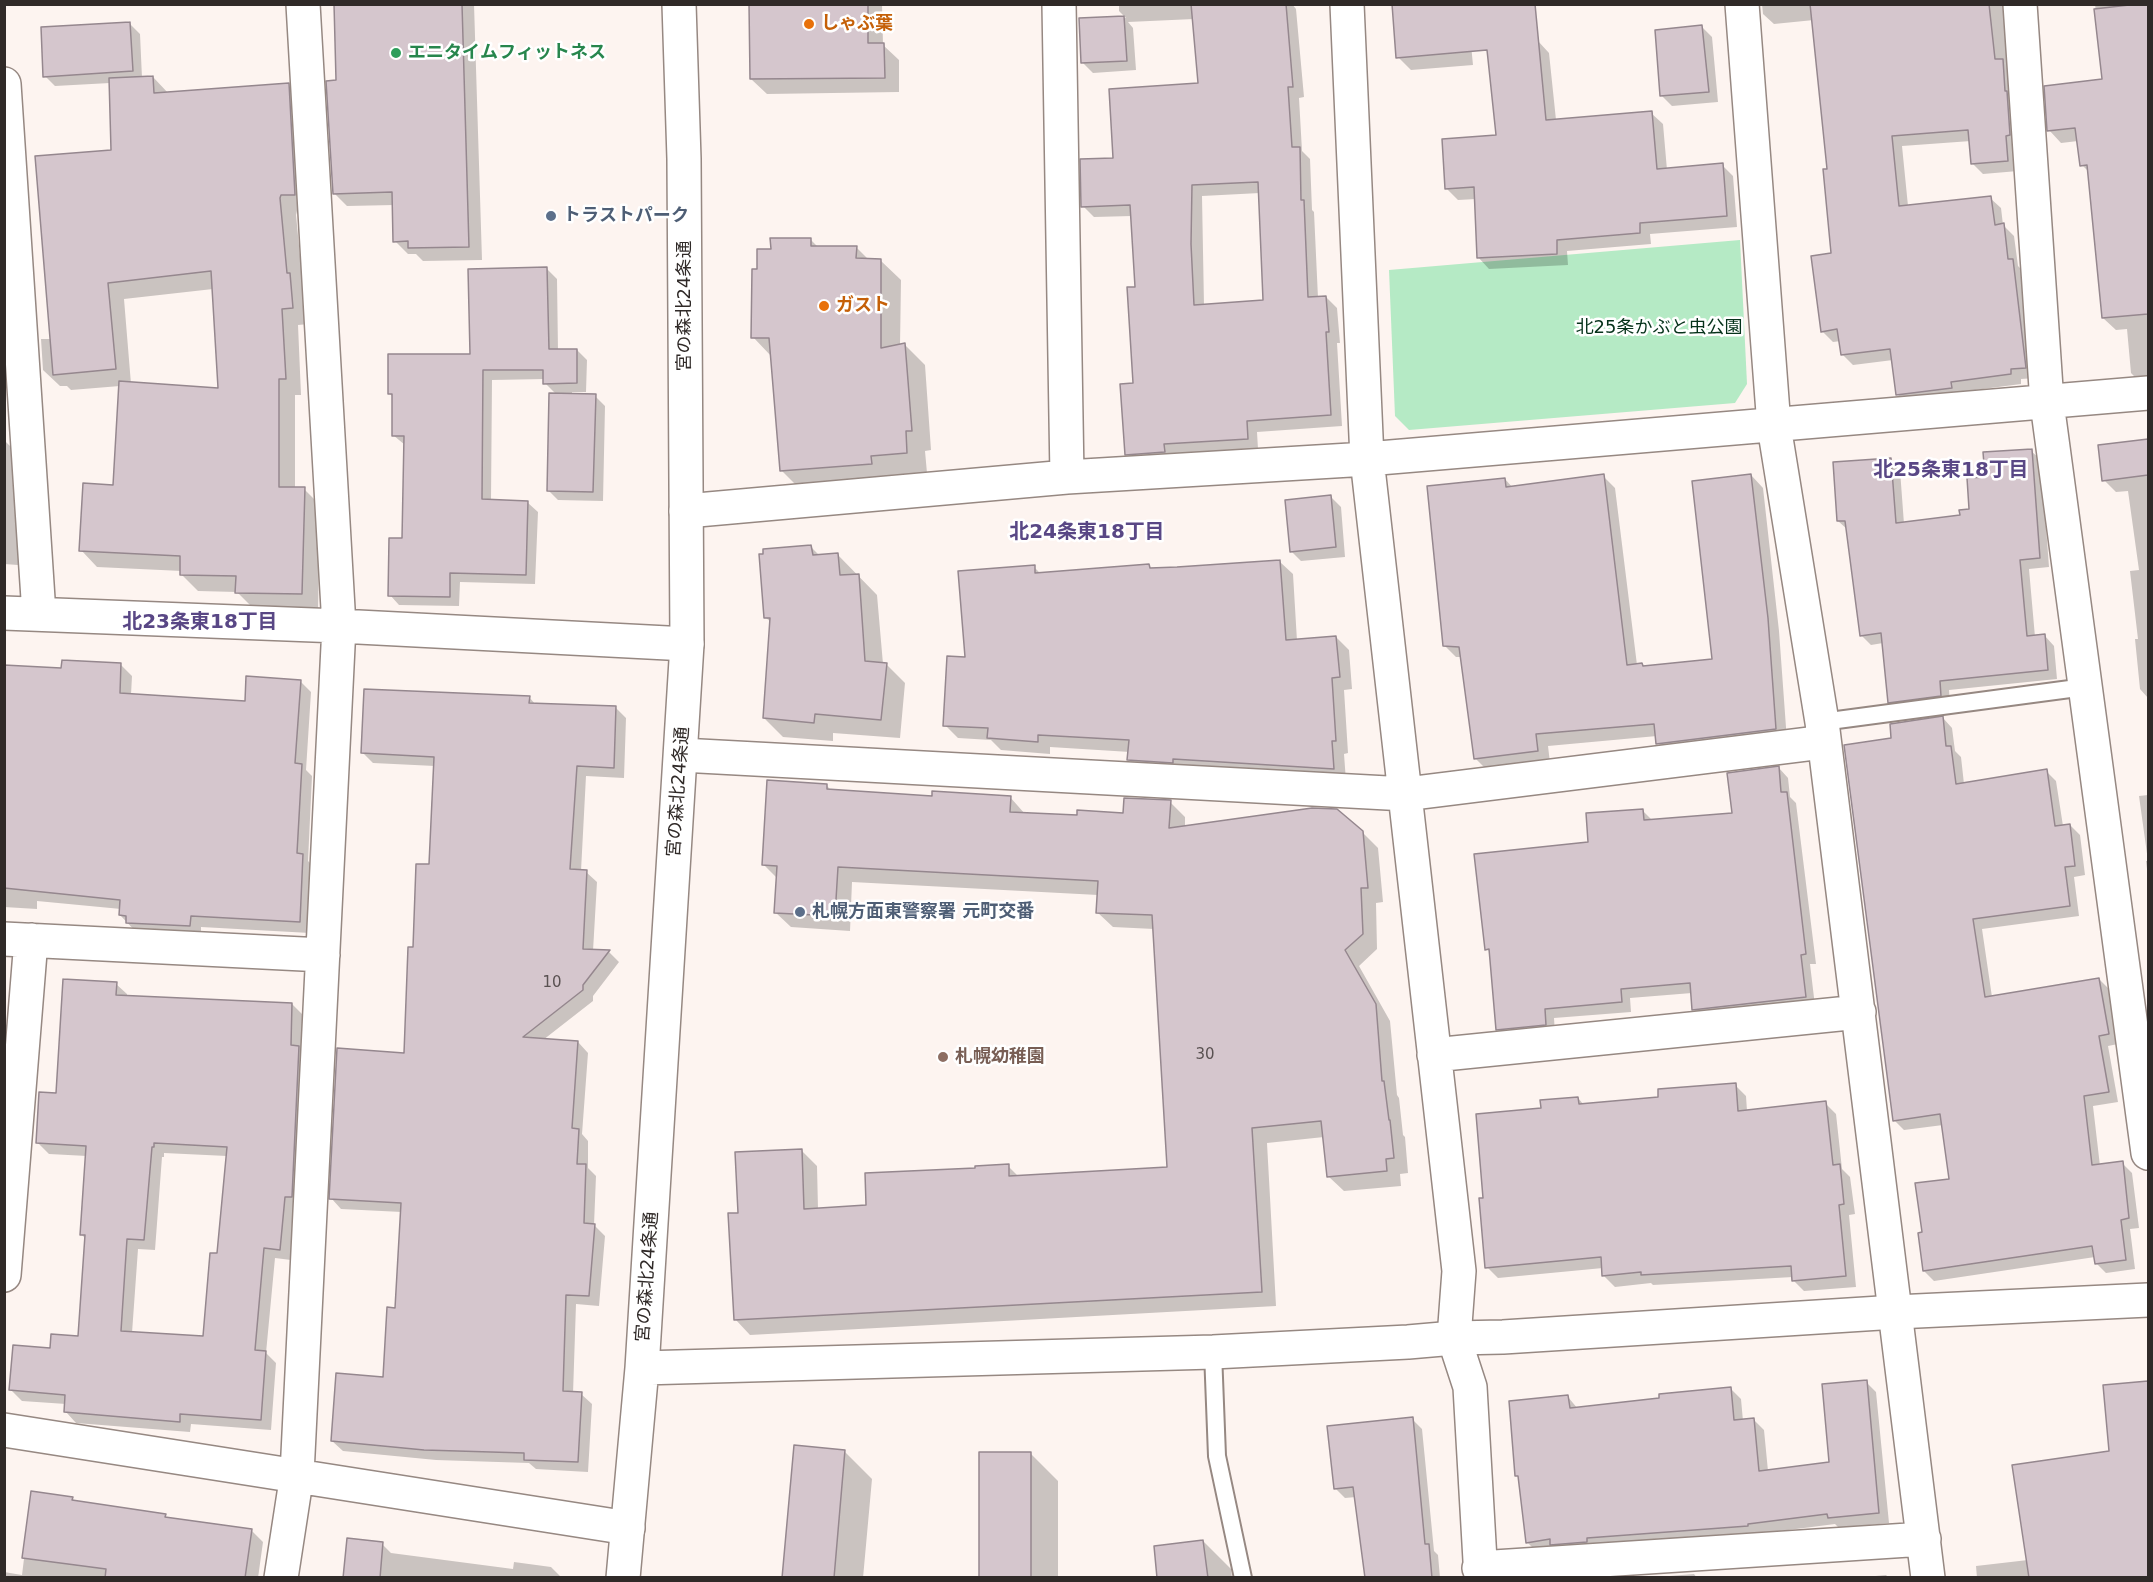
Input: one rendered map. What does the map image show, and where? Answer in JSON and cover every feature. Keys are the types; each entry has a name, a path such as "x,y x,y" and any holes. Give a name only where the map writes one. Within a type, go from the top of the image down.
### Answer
{"street":[{"path":"281,1578 297,1474 339,626 303,4"},
{"name":"宮の森北24条通","path":"623,1578 642,1368 687,644 684,159 679,4"},
{"path":"1059,4 1067,477"},
{"path":"1347,4 1367,459 1459,1271 1454,1338 1470,1387 1480,1573 1924,1539"},
{"path":"1742,4 1774,426 1823,732 1928,1578"},
{"path":"2020,4 2047,403 2148,1154"},
{"path":"4,84 39,614"},
{"path":"686,511 1067,477 1367,459 2148,393"},
{"path":"4,613 339,626 687,644"},
{"path":"681,755 1406,794 1823,732"},
{"path":"4,1275 17,940 323,955"},
{"path":"1434,1055 1859,1011"},
{"path":"642,1368 1213,1352 1503,1337 1896,1312 2148,1300"},
{"path":"4,1430 297,1474 628,1528"}],"lane":[{"path":"1823,732 2085,687"},
{"path":"1213,1352 1217,1456 1243,1578"}],"green space":[{"name":"北25条かぶと虫公園","path":"1740,240 1747,384 1735,403 1409,430 1395,416 1389,270"}],"building":[{"path":"334,4 462,4 469,247 408,248 408,241 393,242 392,192 333,194 326,81 336,80"},
{"name":"しゃぶ葉","path":"749,4 868,4 868,43 884,43 885,78 750,79"},
{"path":"1191,4 1286,4 1293,87 1288,87 1292,147 1300,147 1301,200 1304,200 1308,297 1326,296 1331,415 1247,421 1248,439 1164,444 1165,452 1125,455 1120,384 1133,383 1127,287 1135,287 1130,205 1081,207 1080,159 1113,158 1109,89 1198,83","holes":["1258,182 1263,300 1194,305 1191,244 1192,185"]},
{"path":"1392,4 1535,4 1546,120 1652,111 1657,169 1723,163 1727,216 1640,223 1640,233 1557,240 1557,254 1477,258 1474,187 1445,189 1442,139 1496,135 1487,50 1396,58"},
{"path":"1810,4 1989,4 1995,59 2003,59 2005,91 2007,91 2010,135 2006,136 2008,161 1971,164 1968,130 1892,136 1899,206 1991,196 1995,225 2004,223 2008,259 2013,259 2026,368 2011,369 2011,374 1951,382 1952,388 1896,395 1890,349 1841,355 1837,329 1821,332 1811,256 1831,253 1823,169 1827,169"},
{"path":"2148,4 2148,314 2102,318 2087,165 2080,166 2075,128 2047,131 2044,86 2102,79 2094,9"},
{"path":"1124,16 1127,61 1081,63 1079,18"},
{"path":"130,22 133,71 43,77 41,27"},
{"path":"1702,25 1709,92 1660,96 1655,30"},
{"path":"153,76 154,93 289,83 295,195 281,195 280,198 287,273 290,273 293,308 282,309 286,379 279,379 279,487 305,487 302,594 235,593 236,576 180,575 180,556 79,551 83,483 113,485 119,381 218,388 211,271 108,283 116,369 53,375 35,156 111,150 109,78"},
{"path":"770,238 811,238 811,246 857,246 856,258 881,259 881,348 905,343 912,431 906,431 907,453 871,456 872,464 780,471 769,338 751,338 752,269 757,269 757,249 771,249"},
{"path":"547,267 549,349 577,349 577,383 543,384 543,370 483,370 482,499 528,501 526,575 450,573 450,597 388,596 389,538 402,538 404,436 392,436 392,394 388,394 388,354 470,354 468,269"},
{"path":"549,393 596,394 593,492 547,491"},
{"path":"2148,439 2148,475 2102,481 2098,445"},
{"path":"2032,449 2040,558 2020,560 2027,636 2045,634 2048,670 1940,681 1941,696 1888,703 1881,633 1860,636 1845,521 1837,521 1833,462 1891,458 1896,523 1960,515 1959,510 1969,509 1967,478 1985,477 1983,452"},
{"path":"1604,474 1627,665 1642,663 1643,666 1712,659 1692,481 1751,474 1768,618 1776,729 1656,744 1654,724 1536,734 1538,751 1474,759 1459,647 1443,646 1427,486 1505,478 1506,487"},
{"path":"1331,495 1336,547 1290,552 1285,500"},
{"path":"811,545 813,555 838,553 840,575 859,574 865,661 887,663 881,720 815,714 814,723 763,718 770,618 764,618 759,554 763,554 763,549"},
{"path":"1280,560 1286,640 1336,636 1340,677 1332,678 1336,741 1332,741 1334,769 1173,759 1173,763 1127,760 1129,740 1038,735 1038,742 987,738 988,728 943,726 947,656 965,657 958,571 1035,565 1035,573 1149,564 1150,568"},
{"path":"62,660 121,663 120,693 245,701 246,676 301,680 295,763 302,764 297,853 303,854 300,922 191,916 190,926 126,923 126,916 119,915 120,900 4,888 4,665 61,668"},
{"path":"364,689 530,696 529,703 616,706 614,768 577,766 570,869 587,870 583,949 610,950 583,985 583,990 523,1037 578,1041 572,1128 579,1129 577,1164 586,1164 584,1223 595,1224 589,1296 566,1295 563,1391 582,1392 578,1462 524,1460 524,1453 424,1450 331,1441 336,1373 383,1377 387,1307 395,1308 401,1203 329,1199 337,1048 404,1053 408,947 413,947 416,864 429,864 434,757 361,753"},
{"path":"1943,716 1946,746 1951,746 1956,784 2047,769 2055,826 2070,824 2075,866 2065,867 2070,906 1973,919 1985,997 2099,978 2109,1034 2099,1036 2109,1092 2084,1096 2092,1165 2123,1161 2129,1218 2121,1220 2126,1260 2095,1264 2092,1246 1923,1271 1918,1233 1922,1232 1915,1183 1949,1179 1940,1114 1893,1121 1844,745 1891,738 1890,724"},
{"path":"1779,766 1781,792 1787,792 1806,954 1801,955 1806,997 1692,1010 1690,983 1621,989 1622,1002 1545,1009 1546,1025 1496,1030 1489,949 1485,950 1474,854 1588,842 1586,813 1643,809 1644,820 1732,813 1727,773"},
{"path":"767,780 827,784 827,789 932,796 932,791 1011,796 1010,812 1077,815 1077,810 1123,813 1124,798 1171,800 1169,828 1312,808 1337,809 1363,831 1368,888 1361,888 1363,934 1345,950 1376,1004 1382,1081 1384,1081 1394,1158 1386,1159 1387,1171 1327,1177 1321,1121 1252,1128 1262,1292 734,1320 728,1213 738,1213 735,1152 802,1149 804,1209 866,1205 865,1173 975,1168 975,1166 1009,1164 1009,1176 1167,1167 1152,915 1096,913 1098,881 838,867 835,916 774,913 777,866 762,865"},
{"path":"63,979 117,982 116,995 292,1003 291,1045 299,1046 292,1197 285,1197 280,1250 264,1248 255,1350 266,1351 261,1420 180,1414 180,1422 64,1412 65,1395 9,1390 13,1345 50,1348 51,1334 78,1336 85,1235 80,1235 86,1146 36,1143 39,1092 56,1093","holes":["154,1143 227,1147 217,1253 210,1253 203,1336 121,1331 127,1239 144,1240"]},
{"path":"1736,1083 1738,1111 1826,1101 1833,1165 1840,1164 1844,1204 1839,1205 1846,1276 1792,1281 1791,1266 1641,1275 1641,1272 1602,1276 1601,1257 1485,1268 1479,1198 1483,1198 1476,1114 1541,1108 1540,1100 1578,1097 1579,1104 1658,1097 1658,1089"},
{"path":"1867,1380 1879,1513 1828,1518 1827,1514 1748,1524 1748,1526 1587,1538 1587,1542 1550,1545 1550,1539 1526,1543 1518,1476 1515,1476 1509,1401 1568,1395 1570,1408 1659,1398 1659,1394 1731,1387 1734,1420 1754,1418 1759,1471 1829,1462 1822,1384"},
{"path":"2148,1381 2148,1578 2029,1578 2012,1465 2109,1451 2103,1385"},
{"path":"1413,1417 1425,1544 1429,1544 1432,1578 1365,1578 1353,1487 1334,1489 1327,1426"},
{"path":"794,1445 845,1450 834,1578 782,1578"},
{"path":"979,1452 1031,1452 1031,1578 979,1578"},
{"path":"31,1491 73,1497 72,1500 166,1514 165,1517 252,1529 245,1578 105,1578 106,1569 22,1558"},
{"path":"347,1538 383,1542 380,1578 343,1578"},
{"path":"1203,1540 1208,1578 1157,1578 1154,1546"}],"place":[{"name":"しゃぶ葉","path":"809,24"},
{"name":"エニタイムフィットネス","path":"396,53"},
{"name":"トラストパーク","path":"551,216"},
{"name":"ガスト","path":"824,306"},
{"name":"札幌方面東警察署 元町交番","path":"800,912"},
{"name":"札幌幼稚園","path":"943,1057"}],"district":[{"name":"北25条東18丁目","path":"1951,471"},
{"name":"北24条東18丁目","path":"1087,533"},
{"name":"北23条東18丁目","path":"200,623"}]}
